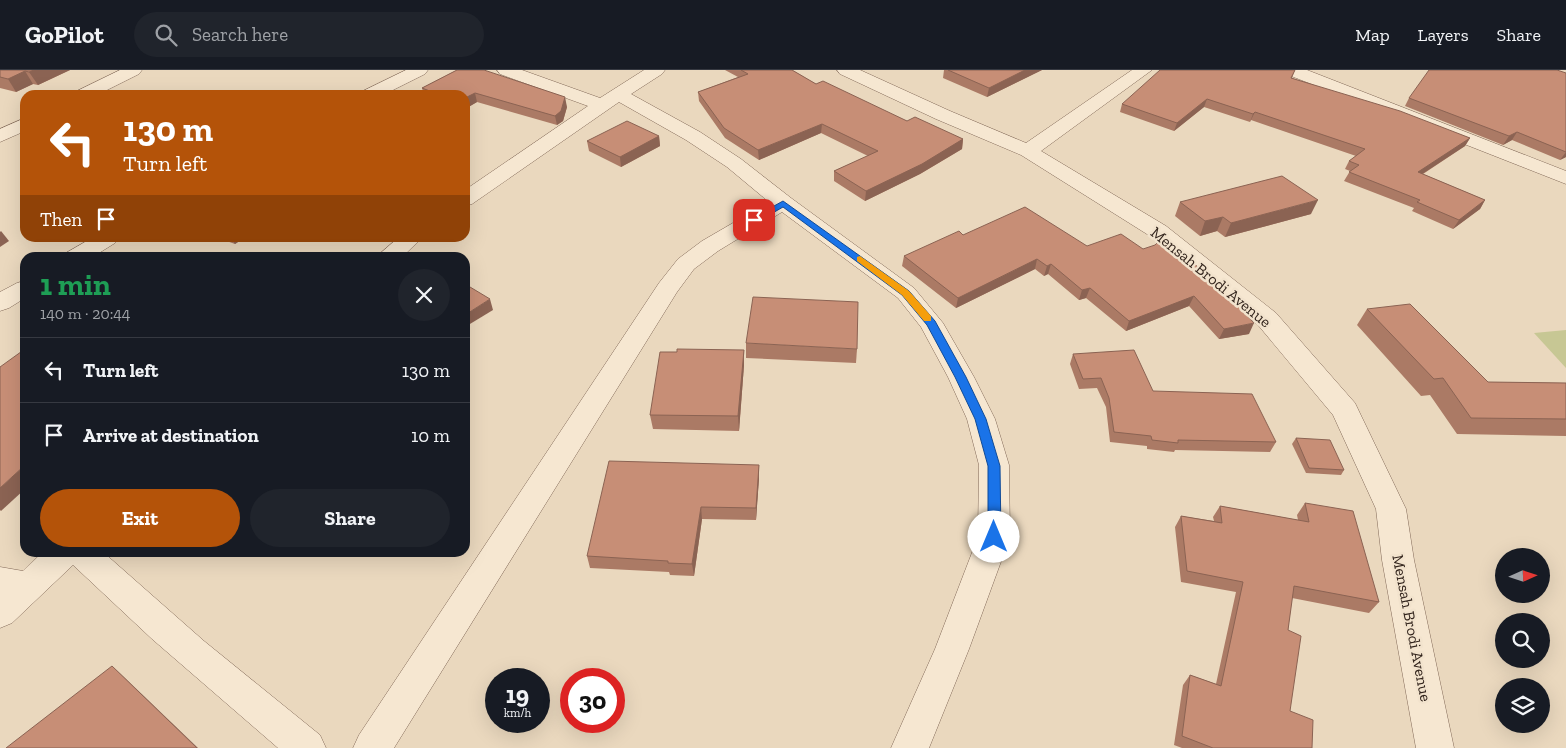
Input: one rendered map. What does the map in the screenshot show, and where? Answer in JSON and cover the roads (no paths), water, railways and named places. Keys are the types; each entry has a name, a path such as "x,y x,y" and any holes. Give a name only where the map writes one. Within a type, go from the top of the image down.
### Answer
{"street":[{"path":"93,90 133,70"},
{"path":"379,90 419,70"},
{"path":"506,70 610,100 692,136 734,163 783,203 906,293 931,323 961,377 981,419 994,466 994,537 952,649 910,748"},
{"path":"470,197 656,70"},
{"name":"Mensah Brodi Avenue","path":"846,70 943,115 1028,151 1158,230 1267,319 1344,410 1391,509 1398,560 1435,748"},
{"path":"1028,151 1143,70"},
{"path":"1292,70 1566,178"},
{"path":"0,136 20,126"},
{"path":"372,748 668,288 686,264 710,246 783,203"},
{"path":"84,252 100,242"},
{"path":"394,252 407,242"},
{"path":"0,303 20,291"},
{"path":"0,613 14,584 57,557"},
{"path":"86,557 128,598 214,673 307,748"}]}
